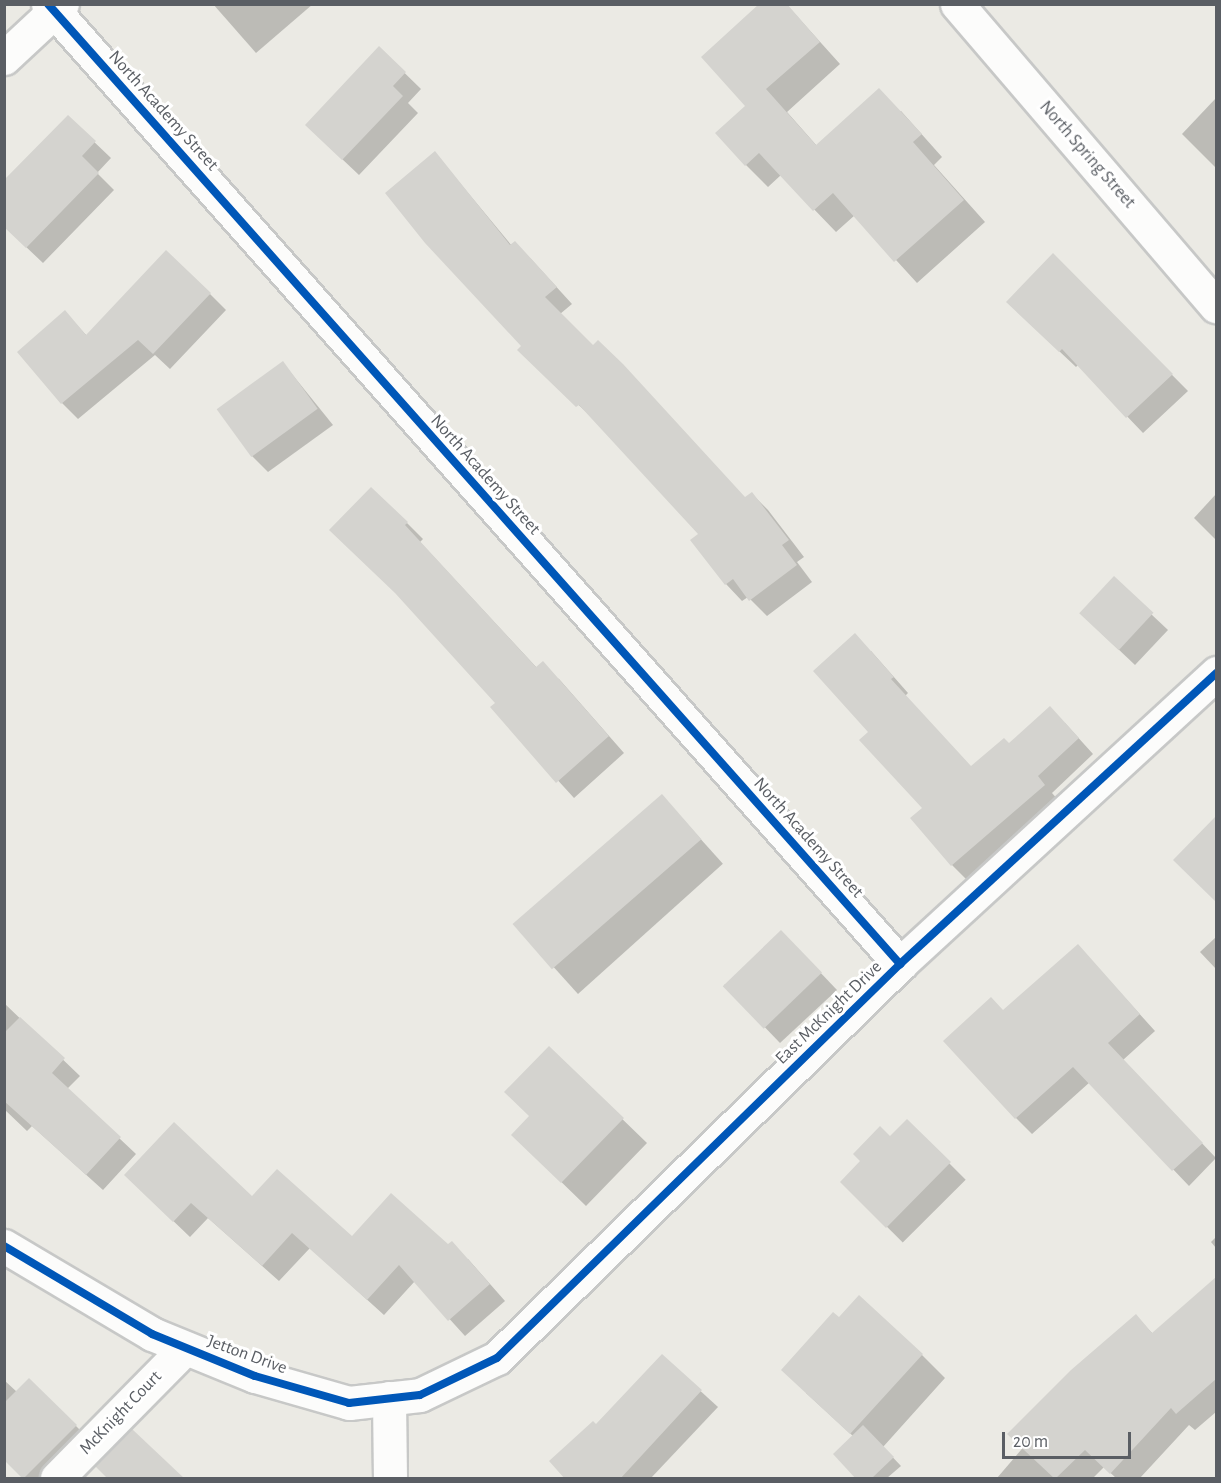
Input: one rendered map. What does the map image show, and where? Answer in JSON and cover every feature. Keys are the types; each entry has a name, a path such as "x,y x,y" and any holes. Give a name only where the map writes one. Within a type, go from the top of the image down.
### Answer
{"street":[{"name":"North Spring Street","path":"957,4 1216,306"},
{"path":"4,58 55,7"},
{"name":"North Academy Street","path":"55,7 900,964"},
{"name":"East McKnight Drive","path":"496,1358 900,964 1216,673"},
{"name":"Jetton Drive","path":"4,1246 152,1334 255,1376 349,1403 420,1395 496,1358"},
{"name":"McKnight Court","path":"57,1479 185,1348"},
{"path":"389,1398 390,1479"}],"building":[{"path":"759,4 787,4 820,42 766,89 816,145 879,88 922,134 913,142 964,200 894,262 833,193 813,211 759,153 745,166 715,133 745,106 701,57"},
{"path":"379,46 406,72 393,86 403,96 342,160 305,125"},
{"path":"68,115 96,141 82,156 99,173 26,248 4,227 4,180"},
{"path":"435,151 510,245 515,241 557,287 545,297 593,345 598,340 623,364 745,497 752,492 789,540 782,545 797,565 749,601 733,579 725,585 690,540 698,534 579,405 576,407 517,350 521,346 425,243 385,193"},
{"path":"166,250 211,293 153,354 138,340 61,404 17,352 65,310 86,335"},
{"path":"1053,253 1173,374 1126,418 1062,349 1059,352 1006,302"},
{"path":"283,361 318,409 251,457 217,409"},
{"path":"371,487 408,522 405,525 536,667 543,661 609,736 556,783 490,707 495,703 395,593 329,530"},
{"path":"1114,576 1153,613 1119,650 1079,613"},
{"path":"855,633 894,677 891,679 971,766 1004,738 1009,743 1050,706 1079,738 1038,776 1045,785 951,866 910,818 922,808 859,740 868,732 813,671"},
{"path":"662,794 701,839 552,969 513,924"},
{"path":"1216,816 1216,902 1173,860"},
{"path":"781,930 822,972 764,1029 723,986"},
{"path":"1078,944 1140,1014 1108,1043 1203,1143 1172,1171 1073,1067 1015,1119 943,1041 991,997 1003,1010"},
{"path":"20,1017 65,1058 52,1073 121,1137 86,1175 4,1101 4,1033"},
{"path":"549,1046 624,1118 561,1183 511,1135 529,1116 504,1092"},
{"path":"907,1119 951,1162 886,1228 840,1182 860,1161 853,1154 880,1126 890,1136"},
{"path":"174,1122 252,1196 277,1169 352,1236 391,1193 448,1244 452,1241 490,1284 448,1321 399,1265 367,1300 292,1233 262,1266 191,1203 173,1222 124,1175"},
{"path":"1216,1277 1216,1379 1176,1414 1171,1408 1110,1474 1085,1450 1055,1479 1007,1434 1071,1370 1136,1314 1152,1333"},
{"path":"859,1295 923,1354 850,1434 781,1370 833,1312 839,1317"},
{"path":"662,1354 702,1390 620,1479 565,1479 549,1461 593,1421 596,1424"},
{"path":"29,1378 77,1425 23,1479 4,1460 4,1403"},
{"path":"863,1425 894,1457 871,1479 856,1479 833,1454"},
{"path":"132,1429 185,1479 108,1479 95,1466"}],"cycle path":[{"path":"48,4 900,964"},
{"path":"4,1246 152,1334 255,1376 349,1403 420,1395 497,1358 900,964 1216,673"}]}
